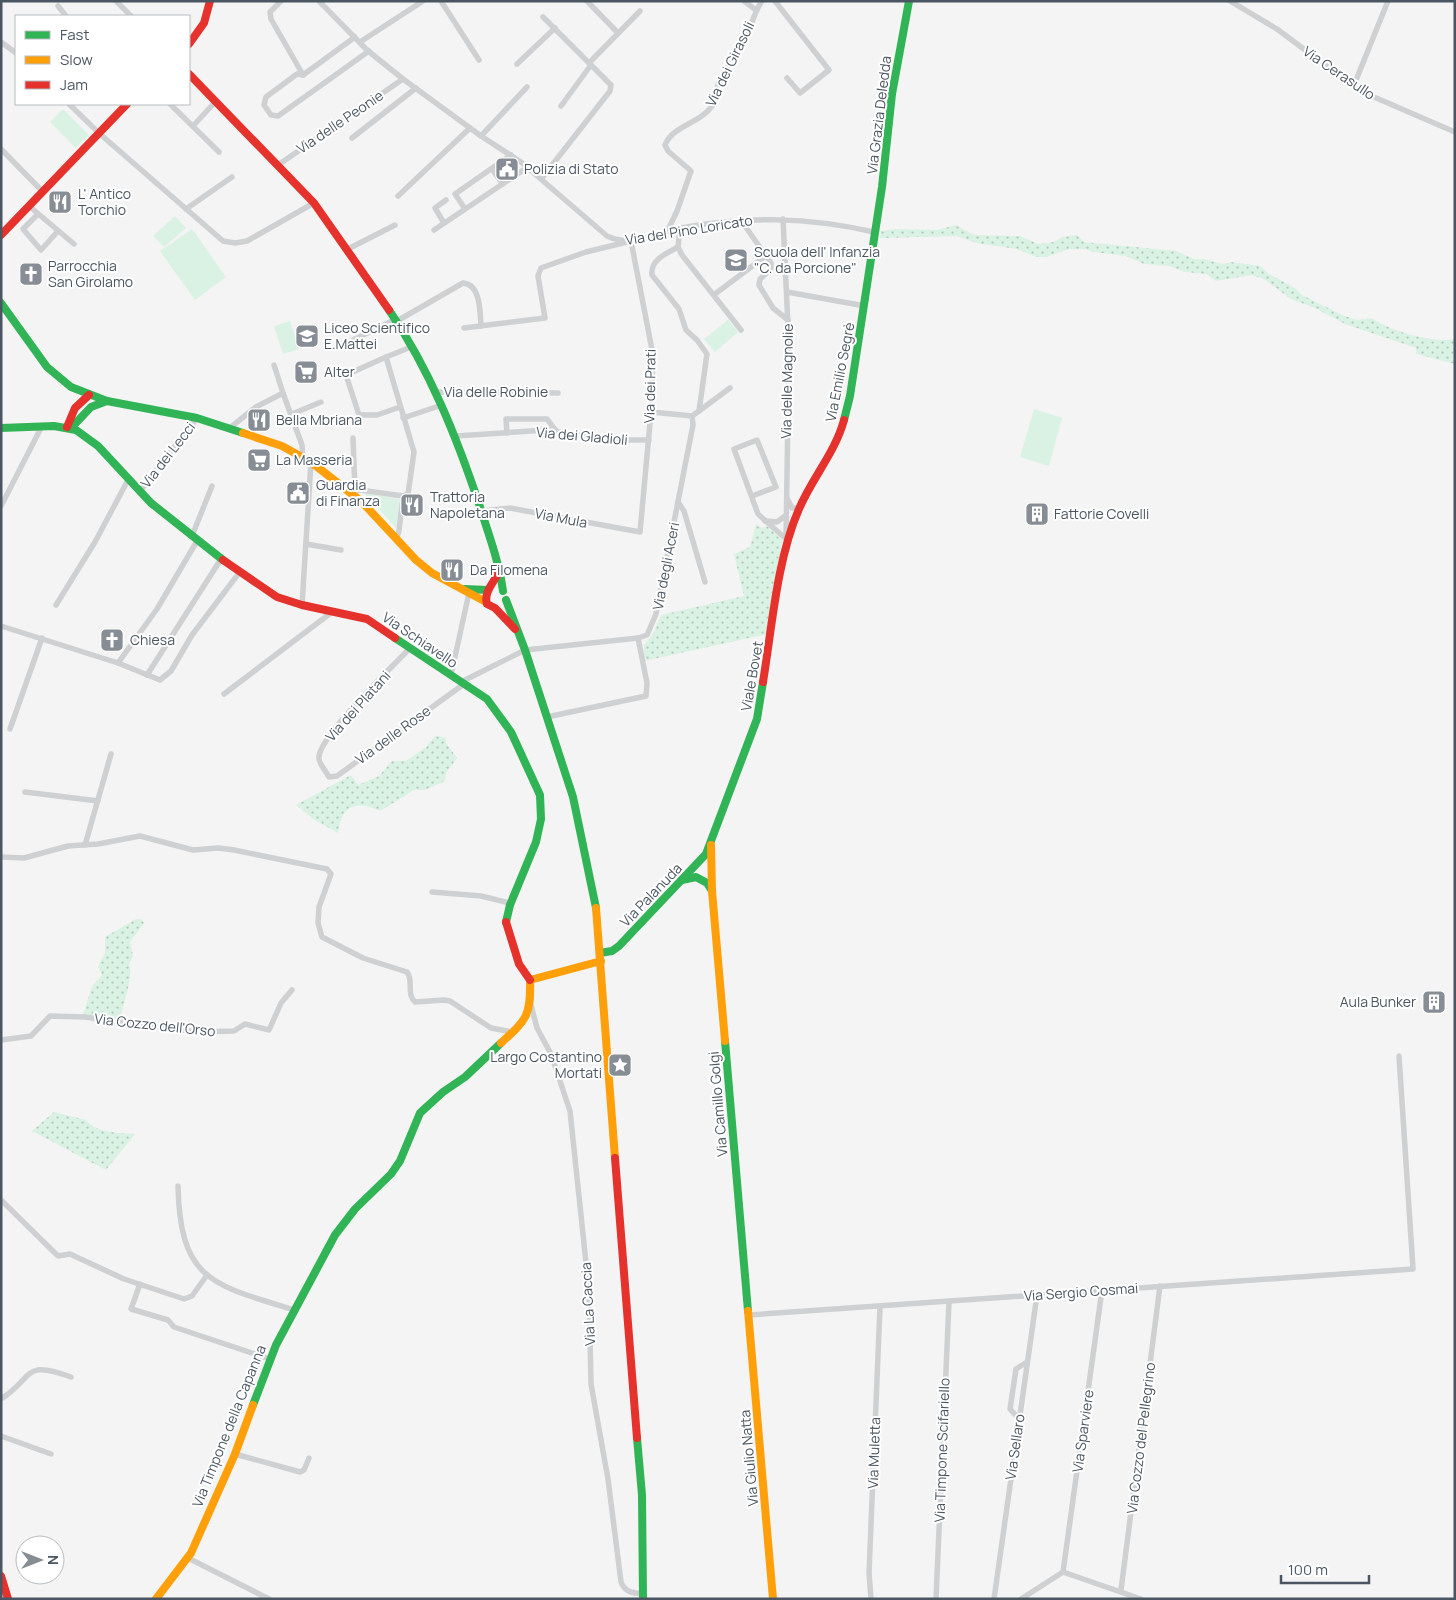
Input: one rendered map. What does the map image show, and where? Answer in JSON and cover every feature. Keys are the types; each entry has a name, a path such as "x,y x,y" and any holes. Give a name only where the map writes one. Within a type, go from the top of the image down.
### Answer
{"street":[{"path":"116,1 130,15"},
{"path":"190,43 204,23 210,1"},
{"path":"281,1 269,15 303,74"},
{"path":"360,42 423,1"},
{"path":"441,1 479,60"},
{"path":"587,1 618,33"},
{"path":"744,1 756,10 762,1"},
{"path":"775,1 829,70 800,93 787,78"},
{"name":"Via Grazia Deledda","path":"874,232 882,187 892,94 909,1"},
{"name":"Via Cerasullo","path":"1230,1 1277,30 1354,85 1381,101 1414,113 1455,132"},
{"path":"1354,85 1388,1"},
{"name":"Via del Pino Loricato","path":"320,2 369,51 403,79 481,136 528,167 607,236 617,240 631,241 680,228 734,221 783,219 823,221 874,232"},
{"path":"58,6 65,15"},
{"name":"Via dei Girasoli","path":"667,232 691,172 668,152 664,145 666,141 706,113 712,105 720,81 747,36 756,10"},
{"path":"561,106 590,64 640,11"},
{"path":"542,178 610,91 611,86 608,80 543,17"},
{"path":"517,64 554,28"},
{"path":"354,37 303,74 297,74 266,97 264,105 273,117 278,116 369,51"},
{"path":"1,42 15,52"},
{"path":"190,75 314,203 348,249 412,347 456,436 500,568 503,591 525,650 573,797 592,885 600,957 642,1495 643,1597"},
{"name":"Via delle Peonie","path":"278,166 403,79"},
{"path":"481,136 527,87"},
{"path":"352,138 416,88"},
{"path":"193,126 216,101"},
{"path":"72,105 100,134 223,241 235,243 247,241 314,203"},
{"path":"1,235 126,105"},
{"path":"171,105 219,152"},
{"path":"398,196 470,128"},
{"path":"1,149 43,192"},
{"path":"465,209 455,194 511,155"},
{"path":"434,230 528,167"},
{"path":"492,169 503,184"},
{"path":"186,209 232,177"},
{"path":"444,223 434,208 446,200"},
{"path":"29,206 74,244"},
{"path":"38,214 23,230 41,250 58,231"},
{"name":"Via delle Magnolie","path":"783,219 788,320 786,543"},
{"path":"734,221 745,226 767,255 771,263 771,269 760,279 759,285 773,308 788,320"},
{"path":"348,249 395,224"},
{"path":"680,228 678,247 682,256 741,330"},
{"name":"Via Emilio Segrè","path":"799,508 830,455 842,430 866,306 874,232"},
{"path":"464,328 545,318 538,276 541,268 586,252 631,241"},
{"name":"Via dei Prati","path":"631,241 653,354 649,440 640,532"},
{"path":"678,247 659,259 651,269 652,275 679,309 686,330 697,340 707,354 699,411"},
{"path":"714,294 767,255"},
{"path":"353,340 396,320 462,283 471,286 478,296 481,326"},
{"path":"787,292 866,306"},
{"path":"1,303 47,367 72,387 107,401 197,418 231,427 282,446 311,462 353,492 416,560 432,573 495,608 518,633"},
{"path":"400,407 376,415 359,415 346,375 412,347"},
{"path":"353,492 403,496 408,494 414,452 386,357"},
{"path":"274,366 302,445 303,457"},
{"path":"72,387 77,396 77,405"},
{"path":"651,412 692,416 730,388"},
{"name":"Via delle Robinie","path":"434,392 558,392"},
{"path":"231,427 256,407 284,393"},
{"path":"69,425 77,405 83,397 91,396"},
{"path":"91,396 91,407"},
{"path":"1,428 69,425 78,422 91,407 107,401"},
{"path":"292,414 321,402"},
{"path":"404,418 442,405"},
{"name":"Via degli Aceri","path":"638,638 647,634 656,614 691,434 692,416"},
{"name":"Via dei Lecci","path":"140,491 197,418"},
{"path":"507,433 506,419 547,419 556,431"},
{"path":"78,422 85,436"},
{"name":"Via Schiavello","path":"69,425 98,446 128,480 194,539 239,573 277,597 302,605 367,620 487,699 505,720 540,794 542,819 529,864 510,903 506,922 521,970 530,980"},
{"path":"1,506 42,426"},
{"name":"Via dei Gladioli","path":"456,436 556,431 612,440 649,440"},
{"path":"353,492 354,438"},
{"path":"752,496 776,486 757,440 734,449 758,514 780,532 786,543"},
{"path":"302,605 311,462"},
{"path":"56,605 95,542 128,480"},
{"path":"118,663 157,609 194,539 212,486"},
{"path":"786,492 792,508 799,508"},
{"path":"396,539 399,531 403,496"},
{"path":"678,502 684,511 705,582"},
{"name":"Via Mula","path":"482,511 510,508 640,532"},
{"name":"Viale Bovet","path":"711,843 758,719 786,543 799,508"},
{"path":"763,520 777,522 785,516"},
{"path":"306,544 341,550"},
{"path":"147,675 220,559"},
{"path":"486,602 485,596 498,578 500,568"},
{"path":"1,626 118,663 160,680 171,671 192,635 239,573"},
{"path":"460,588 478,591 498,587 503,591"},
{"path":"451,675 468,593"},
{"path":"495,608 500,607 506,600"},
{"path":"224,694 332,612"},
{"path":"10,730 42,638"},
{"path":"462,683 525,650 638,638 646,683 646,696 547,717"},
{"name":"Via dei Platani","path":"324,768 319,760 319,751 331,731 410,648"},
{"name":"Via delle Rose","path":"324,768 329,777 338,776 462,683"},
{"path":"85,845 111,754"},
{"path":"26,792 98,801"},
{"path":"1,857 24,858 52,850 140,836 193,850 218,848 234,850 327,869 331,874 318,916 322,937 363,958 407,972 411,978 411,996 415,1002 450,1001 491,1028 512,1032 522,1024 531,1005 530,980"},
{"name":"Via Palanuda","path":"530,980 600,957 619,946 680,881 699,864 711,843"},
{"name":"Via Camillo Golgi","path":"711,843 712,891 749,1315"},
{"path":"680,881 696,877 707,883 712,891"},
{"path":"432,892 481,896 510,903"},
{"name":"Via Cozzo dell'Orso","path":"1,1040 32,1036 50,1016 85,1017 197,1032 234,1031 245,1024 270,1030 281,1003 292,990"},
{"name":"Via La Caccia","path":"531,1005 537,1028 551,1054 570,1111 589,1291 591,1384 608,1480 621,1582 624,1588 631,1593 643,1597"},
{"name":"Via Timpone della Capanna","path":"156,1599 190,1556 234,1454 270,1359 335,1235 355,1209 391,1174 400,1160 420,1114 443,1092 465,1077 512,1032"},
{"name":"Via Sergio Cosmai","path":"749,1315 1412,1269 1400,1056"},
{"path":"178,1186 185,1246 189,1256 207,1275 229,1290 294,1310"},
{"path":"1,1200 58,1256 70,1254 140,1284 184,1299 192,1296 207,1275"},
{"path":"140,1284 132,1310 168,1320 174,1327 270,1359"},
{"name":"Via Cozzo del Pellegrino","path":"1121,1590 1160,1286"},
{"name":"Via Sparviere","path":"1063,1572 1102,1290"},
{"name":"Via Sellaro","path":"994,1599 1037,1295"},
{"name":"Via Timpone Scifariello","path":"936,1599 949,1302"},
{"name":"Via Muletta","path":"871,1599 869,1573 880,1307"},
{"name":"Via Giulio Natta","path":"749,1315 773,1599"},
{"path":"1019,1419 1010,1409 1016,1369 1027,1362"},
{"path":"1,1399 27,1374 39,1370 50,1369 71,1377"},
{"path":"1,1436 51,1454"},
{"path":"234,1454 300,1472 304,1470 309,1458"},
{"path":"190,1556 269,1599"},
{"path":"1021,1599 1063,1572 1121,1590 1141,1599"},
{"path":"1,1576 8,1599"}],"green space":[{"path":"63,109 89,135 76,148 50,122"},
{"path":"175,216 186,228 164,247 153,236"},
{"path":"956,225 974,235 1020,236 1038,244 1054,242 1062,237 1077,235 1084,242 1176,251 1194,259 1204,259 1223,264 1231,262 1260,266 1269,274 1295,288 1302,295 1342,315 1357,320 1372,318 1388,327 1424,338 1436,340 1455,339 1455,364 1416,354 1416,348 1345,324 1315,308 1291,299 1264,279 1251,275 1216,281 1206,274 1185,272 1169,266 1144,264 1126,256 1085,249 1069,249 1046,257 1036,257 1017,249 976,243 957,236 880,238 881,231 896,229 937,230"},
{"path":"192,229 226,277 195,300 160,251"},
{"path":"728,320 738,332 715,352 704,339"},
{"path":"290,321 299,349 283,354 274,326"},
{"path":"1034,409 1062,418 1049,466 1020,457"},
{"path":"364,493 399,499 397,529"},
{"path":"756,524 762,528 767,526 782,540 768,634 644,661 644,645 653,634 661,615 744,596 734,554 750,547"},
{"path":"435,736 446,738 446,743 457,758 446,773 445,781 425,790 414,790 382,810 366,806 353,807 345,812 338,833 313,819 296,805 351,775 358,785 379,776 392,761 406,761 426,747"},
{"path":"136,919 141,919 144,923 130,942 133,956 129,965 129,984 120,1021 83,1015 92,986 102,975 98,966 105,953 105,937"},
{"path":"54,1112 86,1120 95,1128 102,1130 135,1134 106,1170 32,1131"}],"traffic: fast":[{"path":"844,420 850,396 882,187 892,94 909,1"},
{"path":"1,303 47,367 71,387 107,401 197,418 243,433"},
{"path":"389,310 417,356 452,430 490,538 503,591"},
{"path":"71,428 91,407 107,401"},
{"path":"1,428 54,426 76,430 98,446 151,503 223,560"},
{"path":"465,589 488,590"},
{"path":"506,600 525,650 573,797 596,908"},
{"path":"395,638 487,699 511,732 540,795 541,819 536,842 510,905 506,922"},
{"path":"600,953 612,951 619,946 706,854 757,719 763,682"},
{"path":"682,880 696,877 707,883 712,891"},
{"path":"725,1041 748,1311"},
{"path":"253,1405 276,1345 335,1235 355,1209 391,1174 400,1161 420,1113 443,1092 465,1077 501,1043"},
{"path":"637,1438 642,1495 643,1599"}],"traffic: slow":[{"path":"243,433 282,446 311,462 362,502 416,560 432,573 486,602"},
{"path":"711,845 712,891 725,1041"},
{"path":"596,908 615,1158"},
{"path":"501,1043 517,1028 526,1016 530,1002 530,980 601,961"},
{"path":"748,1311 773,1599"},
{"path":"156,1599 191,1553 235,1454 253,1405"}],"traffic: jam":[{"path":"190,43 204,23 210,1"},
{"path":"190,75 314,203 389,310"},
{"path":"1,235 126,105"},
{"path":"67,427 75,408 89,395"},
{"path":"763,682 776,594 785,549 804,498 835,443 844,420"},
{"path":"223,560 277,597 302,605 367,619 395,638"},
{"path":"500,569 488,590 487,604 495,608 515,629"},
{"path":"506,922 519,964 530,980"},
{"path":"615,1158 637,1438"},
{"path":"1,1576 8,1599"}],"place":[{"name":"Polizia di Stato","path":"507,169"},
{"name":"L' Antico Torchio","path":"60,202"},
{"name":"Scuola dell' Infanzia \"C. da Porcione\"","path":"736,260"},
{"name":"Parrocchia San Girolamo","path":"31,274"},
{"name":"Liceo Scientifico E.Mattei","path":"307,336"},
{"name":"Alter","path":"306,372"},
{"name":"Bella Mbriana","path":"259,420"},
{"name":"La Masseria","path":"259,460"},
{"name":"Guardia di Finanza","path":"298,493"},
{"name":"Trattoria Napoletana","path":"412,505"},
{"name":"Fattorie Covelli","path":"1037,514"},
{"name":"Da Filomena","path":"452,570"},
{"name":"Chiesa","path":"112,640"},
{"name":"Aula Bunker","path":"1434,1002"},
{"name":"Largo Costantino Mortati","path":"620,1065"}]}
